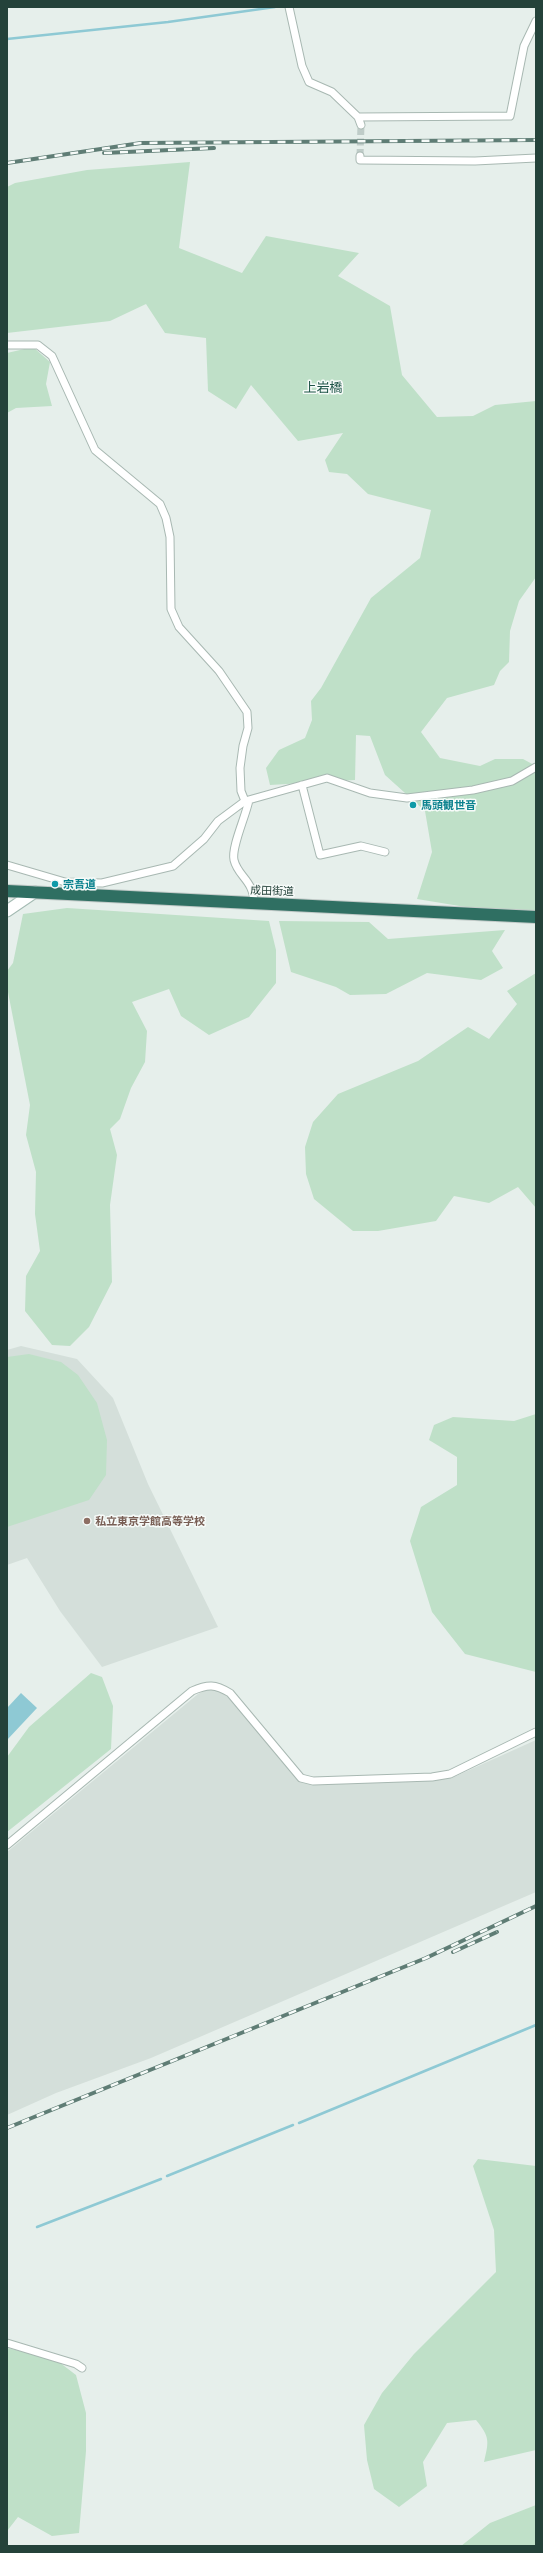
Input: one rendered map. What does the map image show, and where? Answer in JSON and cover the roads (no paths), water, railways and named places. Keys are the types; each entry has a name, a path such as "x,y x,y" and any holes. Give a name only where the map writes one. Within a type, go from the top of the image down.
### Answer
{"highway":[{"name":"成田街道","path":"7,891 536,917"}],"street":[{"path":"290,7 302,66 309,82 332,92 358,117 361,125"},
{"path":"358,117 510,116 524,46 536,21"},
{"path":"360,156 360,160 467,161 536,158"},
{"path":"7,345 38,345 52,356 95,450 160,504 166,518 170,537 171,609 179,627 219,671 247,712 248,728 240,768 241,791 247,801 246,816 235,844 234,860 254,891 254,904"},
{"path":"7,865 65,882 102,883 173,866 204,839 218,821 247,801 327,778 370,793 407,798 473,790 512,781 536,767"},
{"path":"302,785 320,855 361,846 385,852"},
{"path":"56,893 65,882"},
{"path":"7,911 35,892"},
{"path":"7,1846 192,1691 205,1685 217,1685 230,1693 301,1778 313,1781 432,1777 450,1774 536,1732"},
{"path":"7,2343 76,2364 82,2368"}],"water":[{"path":"21,1693 37,1708 7,1740 7,1708"}],"waterway":[{"path":"7,39 168,22 275,7"},
{"path":"299,2123 536,2025"},
{"path":"167,2176 293,2125"},
{"path":"37,2227 161,2179"}],"tunnel":[{"path":"360,156 361,125"}],"railway":[{"path":"7,163 141,143 536,140"},
{"path":"104,153 214,148"},
{"path":"7,2128 426,1958 536,1906"},
{"path":"453,1952 497,1932"}],"place":[{"name":"馬頭観世音","path":"413,805"},
{"name":"宗吾道","path":"55,884"},
{"name":"私立東京学館高等学校","path":"87,1521"}],"district":[{"name":"上岩橋","path":"323,388"}]}
